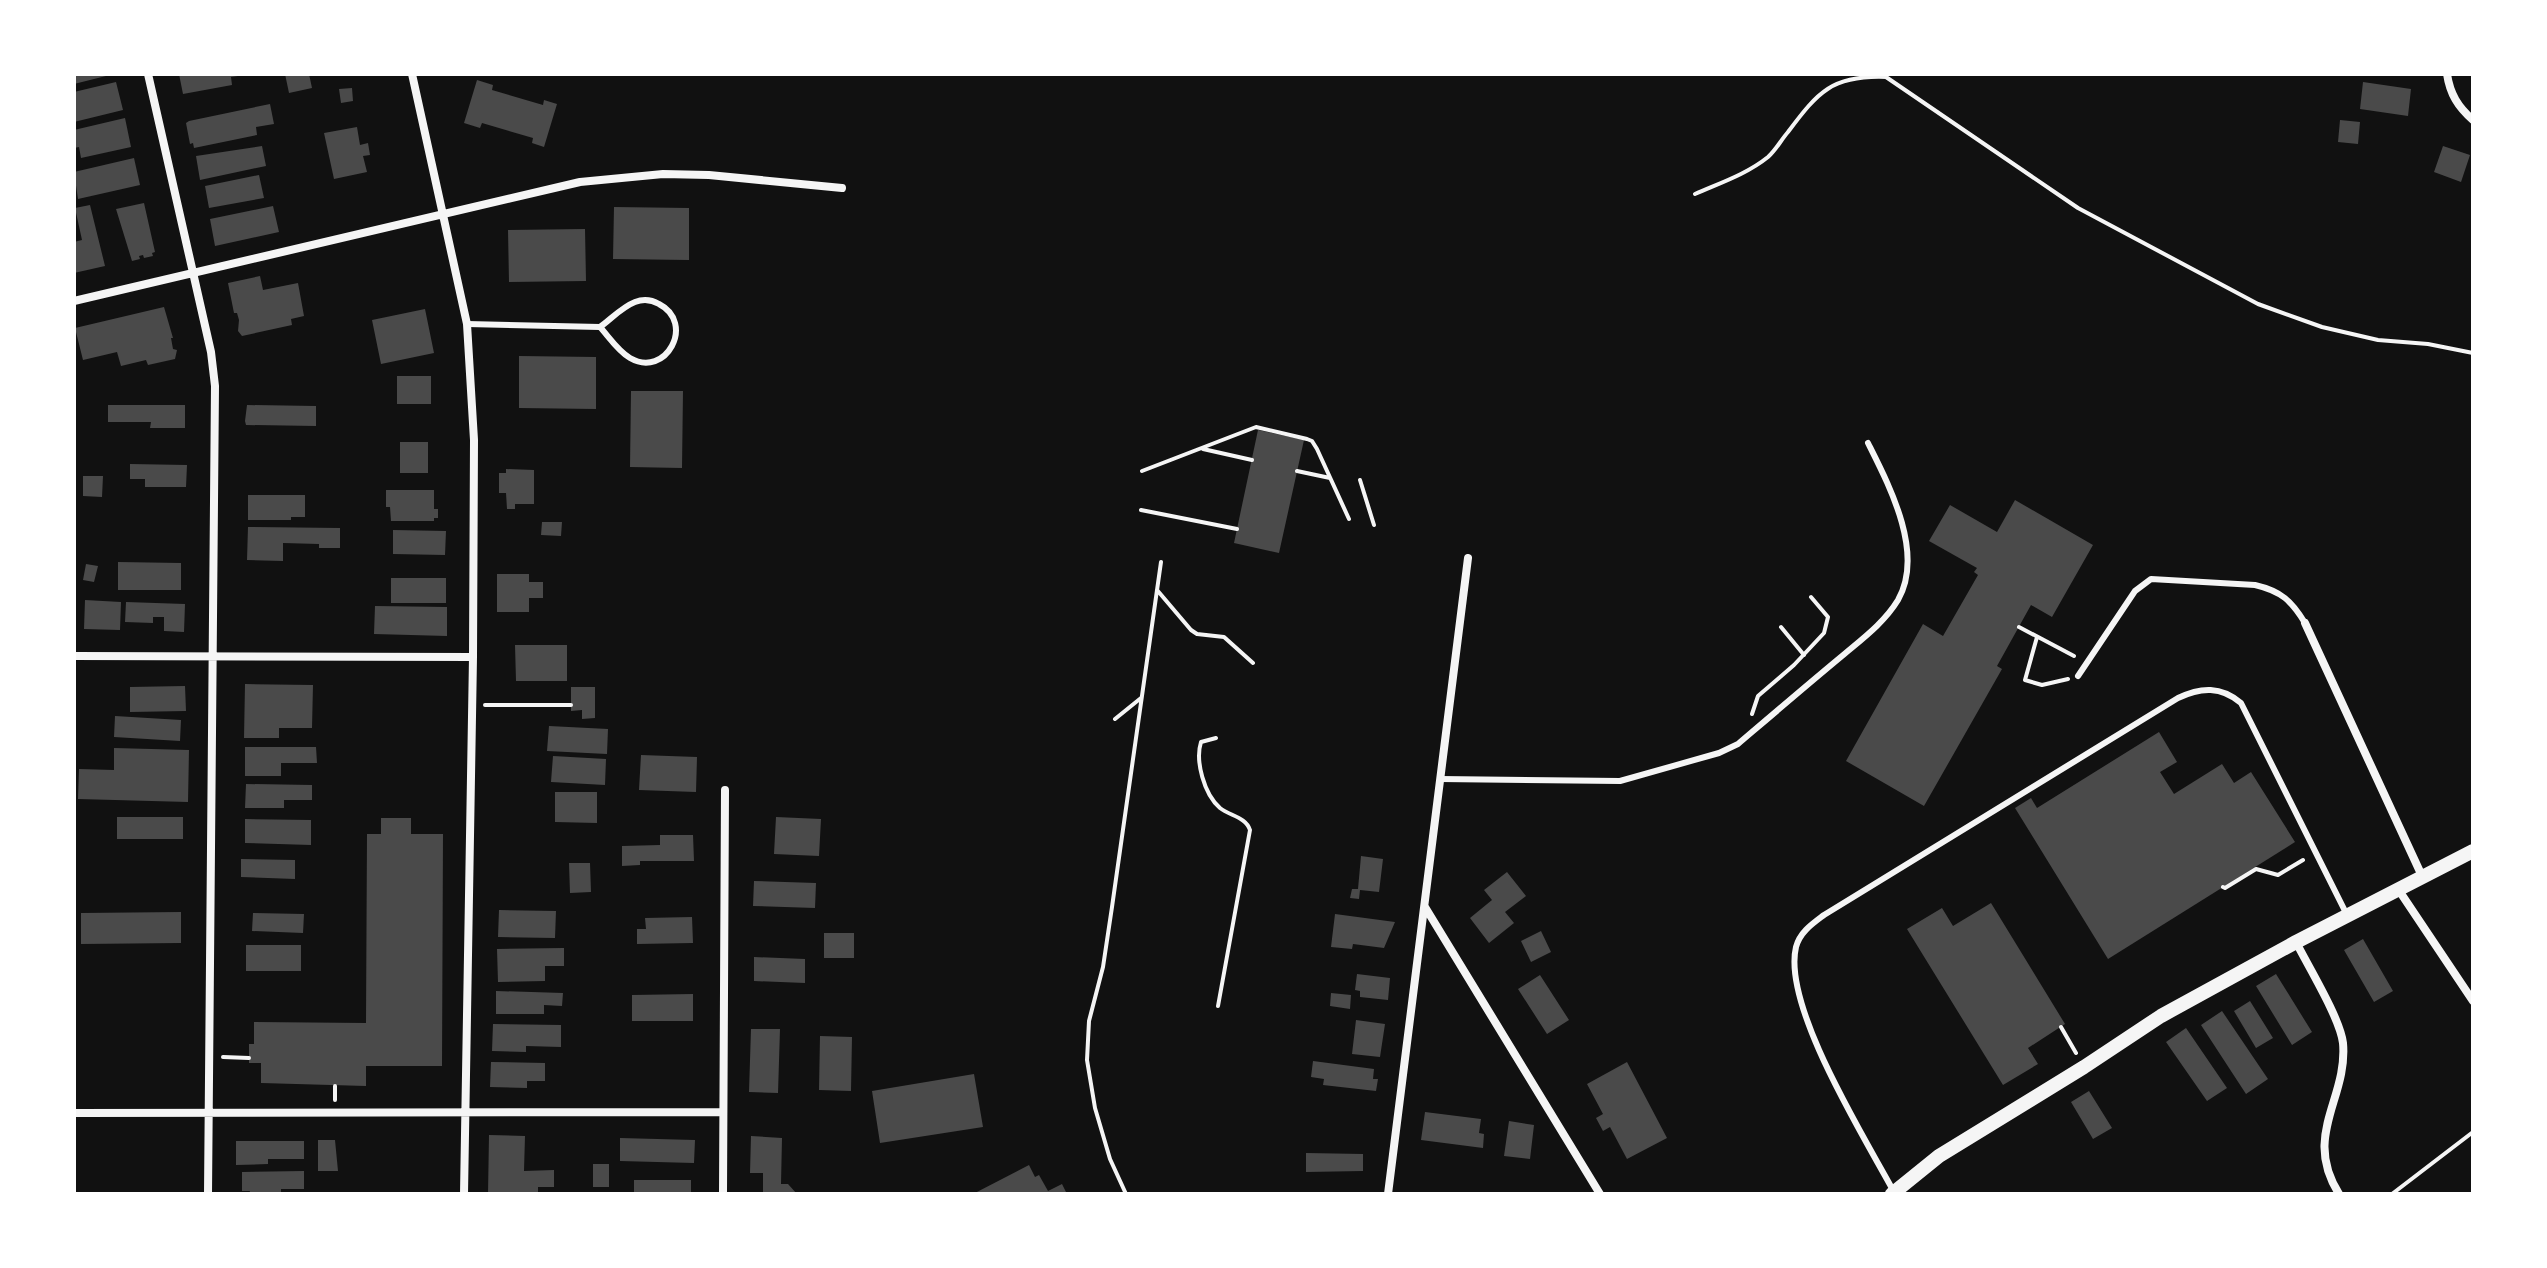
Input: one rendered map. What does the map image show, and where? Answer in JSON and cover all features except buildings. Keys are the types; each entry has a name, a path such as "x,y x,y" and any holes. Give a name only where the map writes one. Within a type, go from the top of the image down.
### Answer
{"street":[{"path":"148,74 211,352 215,386 208,1194"},
{"path":"412,74 467,324 474,440 473,705 464,1194"},
{"path":"2447,74 2458,106 2473,120"},
{"path":"74,301 580,182 621,177 709,175 842,188"},
{"path":"1388,1194 1468,558"},
{"path":"2305,623 2422,876"},
{"path":"74,656 473,657"},
{"path":"723,1194 725,790"},
{"path":"1893,1193 1939,1156 2161,1016 2473,851"},
{"path":"2398,889 2473,1001"},
{"path":"1425,906 1600,1194"},
{"path":"2296,942 2339,1026 2343,1044 2342,1065 2324,1136 2330,1180 2339,1194"},
{"path":"74,1113 723,1112"}],"lane":[{"path":"467,324 600,327 625,308 644,300 664,306 675,322 677,332 669,351 652,362 642,362 624,354 600,327"},
{"path":"1440,779 1628,780 1725,751 1738,744 1872,631 1900,597 1907,554 1903,526 1897,502 1868,443"},
{"path":"2078,676 2135,591 2151,579 2268,588 2287,598 2305,623"},
{"path":"1893,1193 1823,1060 1807,1018 1797,984 1795,957 1800,937 1809,926 2178,698 2202,689 2224,692 2241,703 2347,915"}],"path":[{"path":"1695,194 1747,172 1771,155 1803,112 1828,86 1848,79 1886,77 2078,208 2258,304 2322,327 2473,353"},
{"path":"1142,471 1256,427 1312,441 1349,519"},
{"path":"1200,449 1252,460"},
{"path":"1297,471 1330,478"},
{"path":"1360,480 1374,525"},
{"path":"1141,510 1237,529"},
{"path":"1126,1194 1102,1132 1087,1060 1089,1021 1103,967 1161,562"},
{"path":"1157,590 1191,630 1197,634 1224,637 1253,663"},
{"path":"1758,726 1751,713 1758,696 1824,633 1828,617 1811,597"},
{"path":"1781,627 1804,655"},
{"path":"2019,627 2087,662"},
{"path":"2037,637 2025,680 2042,685 2078,676"},
{"path":"1115,719 1142,697"},
{"path":"473,705 571,705"},
{"path":"1216,738 1201,742 1198,754 1204,780 1217,805 1247,822 1250,830 1218,1006"},
{"path":"2223,887 2256,869 2278,875 2316,852"},
{"path":"2061,1027 2084,1067"},
{"path":"209,1057 249,1058"},
{"path":"2392,1194 2473,1132"}]}
